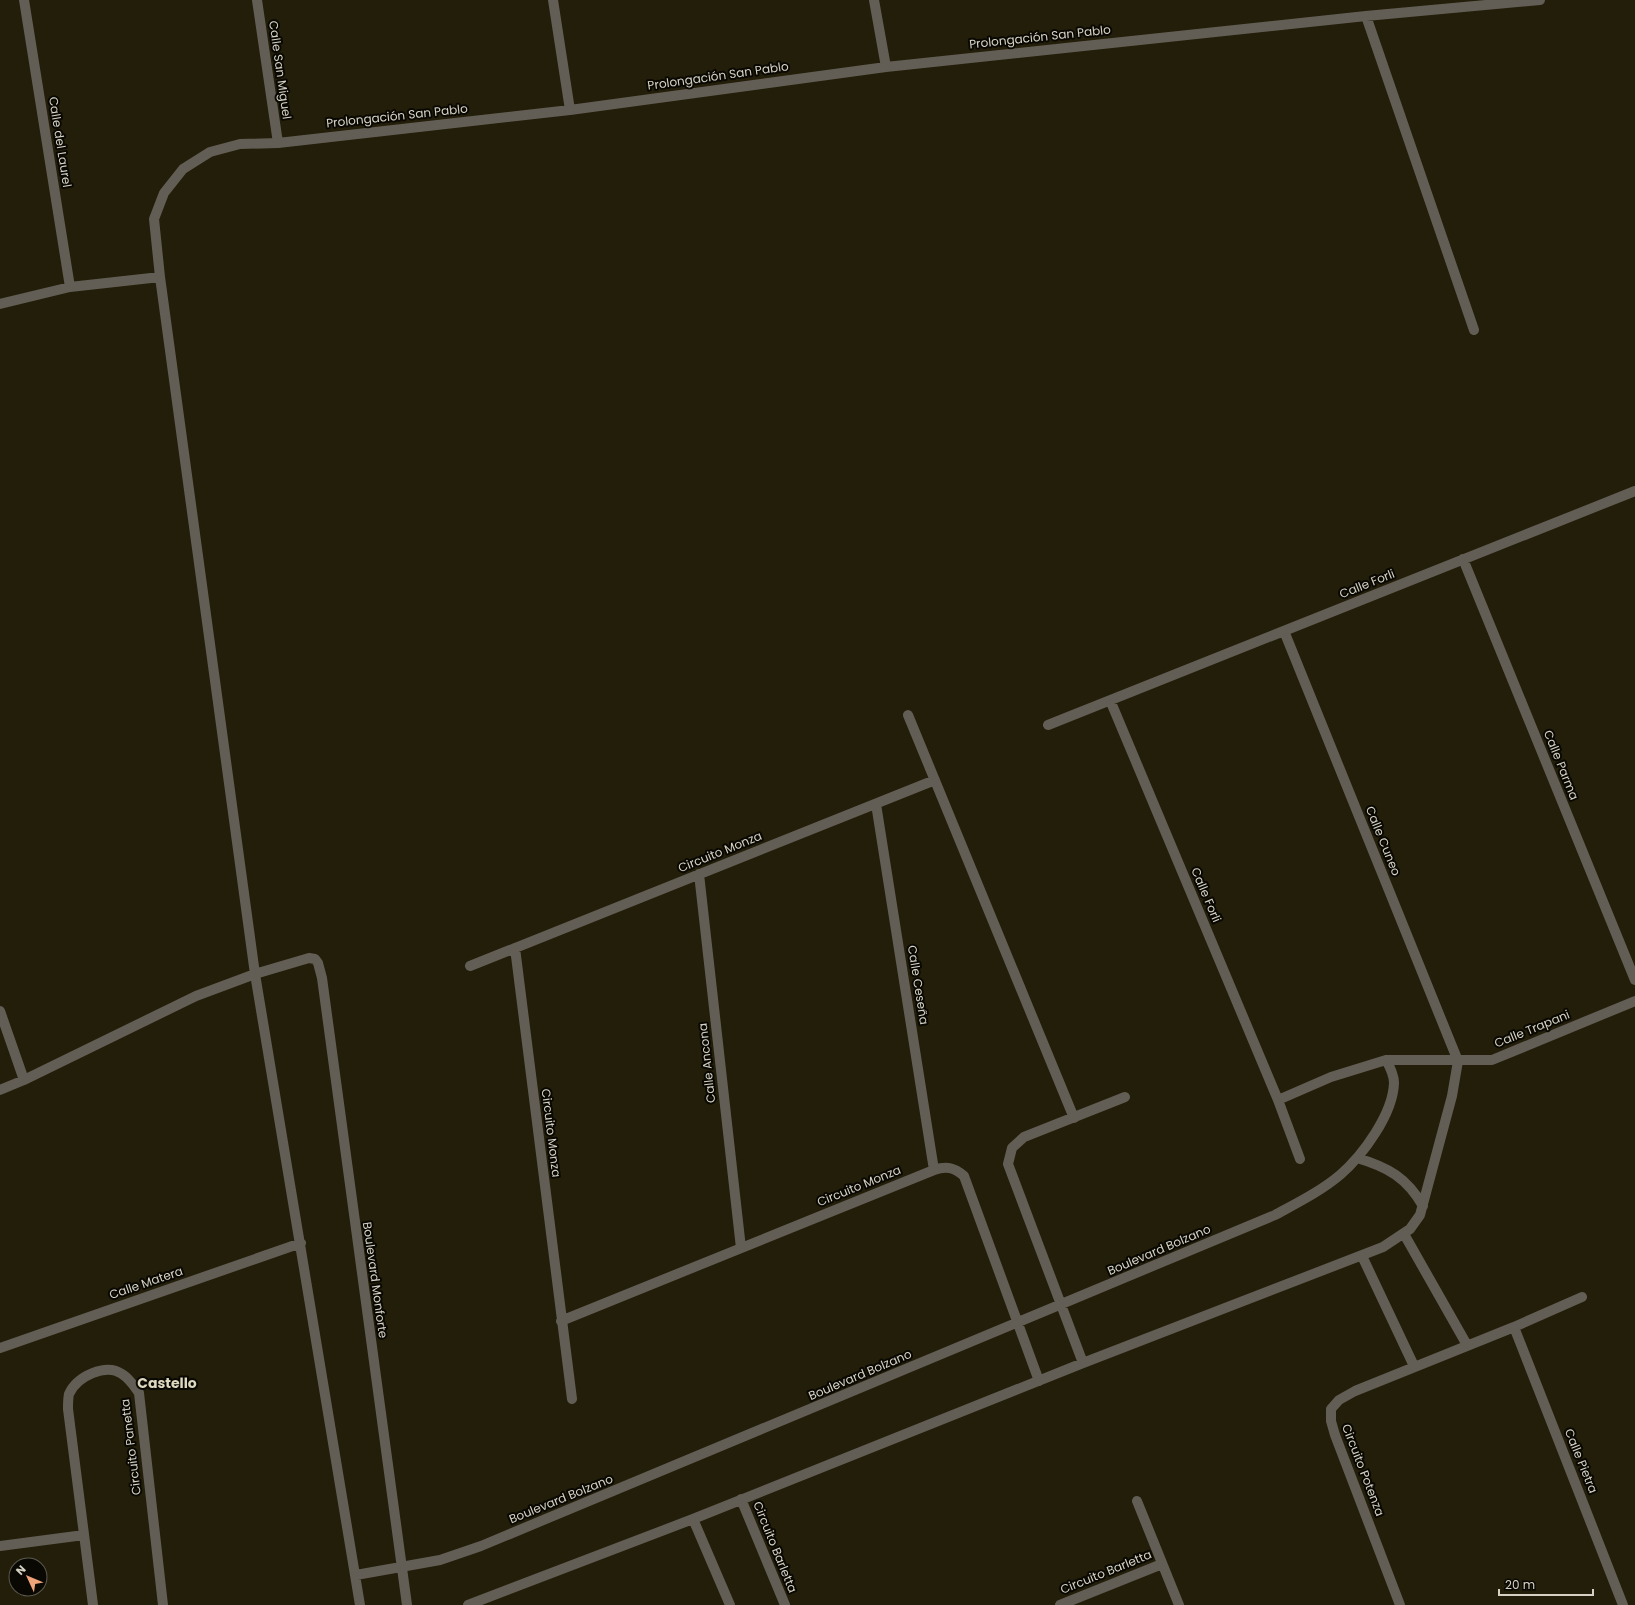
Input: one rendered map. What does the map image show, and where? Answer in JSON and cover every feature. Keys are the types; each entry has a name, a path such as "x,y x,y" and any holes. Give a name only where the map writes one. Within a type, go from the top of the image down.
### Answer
{"street":[{"name":"Calle del Laurel","path":"24,0 70,287"},
{"name":"Calle San Miguel","path":"257,0 278,143"},
{"path":"553,0 570,110"},
{"path":"874,0 886,66"},
{"name":"Prolongación San Pablo","path":"255,974 160,277 154,220 164,193 183,169 210,152 240,144 278,143 570,110 886,66 1366,16 1540,0"},
{"path":"1366,16 1474,330"},
{"path":"0,304 70,287 160,277"},
{"name":"Calle Forli","path":"1048,725 1635,491"},
{"name":"Calle Parma","path":"1463,559 1635,980"},
{"name":"Calle Cuneo","path":"1284,631 1458,1061"},
{"name":"Calle Forli","path":"1110,700 1278,1100 1300,1159"},
{"path":"908,715 1074,1118"},
{"name":"Circuito Monza","path":"470,966 935,780"},
{"name":"Calle Ceseña","path":"876,804 934,1170"},
{"name":"Calle Ancona","path":"699,874 741,1248"},
{"name":"Circuito Monza","path":"514,948 572,1399"},
{"name":"Boulevard Monforte","path":"255,974 309,958 315,959 318,963 323,986 406,1605"},
{"path":"0,1090 24,1080 196,996 255,974 301,1243 360,1605"},
{"name":"Calle Trapani","path":"1386,1060 1492,1060 1635,1001"},
{"path":"0,1011 24,1080"},
{"path":"1278,1100 1331,1077 1386,1060"},
{"name":"Boulevard Bolzano","path":"356,1576 440,1560 481,1546 1061,1306 1275,1215 1340,1175 1369,1143 1379,1127 1387,1109 1392,1091 1394,1078 1386,1060"},
{"path":"468,1605 693,1519 1083,1363 1383,1247 1404,1234 1415,1223 1423,1206 1452,1096 1458,1061"},
{"path":"1083,1363 1008,1164 1012,1148 1024,1137 1125,1097"},
{"path":"1357,1158 1384,1167 1396,1174 1416,1194 1423,1206"},
{"name":"Circuito Monza","path":"561,1321 934,1170 950,1168 958,1170 964,1176 1039,1381"},
{"path":"1404,1234 1467,1345 1514,1327 1582,1297"},
{"name":"Calle Matera","path":"0,1348 301,1243"},
{"path":"1362,1256 1414,1366"},
{"name":"Calle Pietra","path":"1514,1327 1623,1605"},
{"name":"Circuito Potenza","path":"1400,1605 1335,1435 1331,1421 1331,1409 1339,1400 1355,1391 1467,1345"},
{"name":"Circuito Panetta","path":"93,1605 68,1409 69,1394 75,1385 84,1377 110,1370 121,1373 139,1393 163,1605"},
{"name":"Circuito Barletta","path":"741,1499 785,1605"},
{"name":"Circuito Barletta","path":"1137,1501 1179,1605"},
{"path":"693,1519 730,1605"},
{"path":"0,1546 84,1535"},
{"name":"Circuito Barletta","path":"1060,1605 1162,1564"}],"district":[{"name":"Castello","path":"167,1383"}]}
